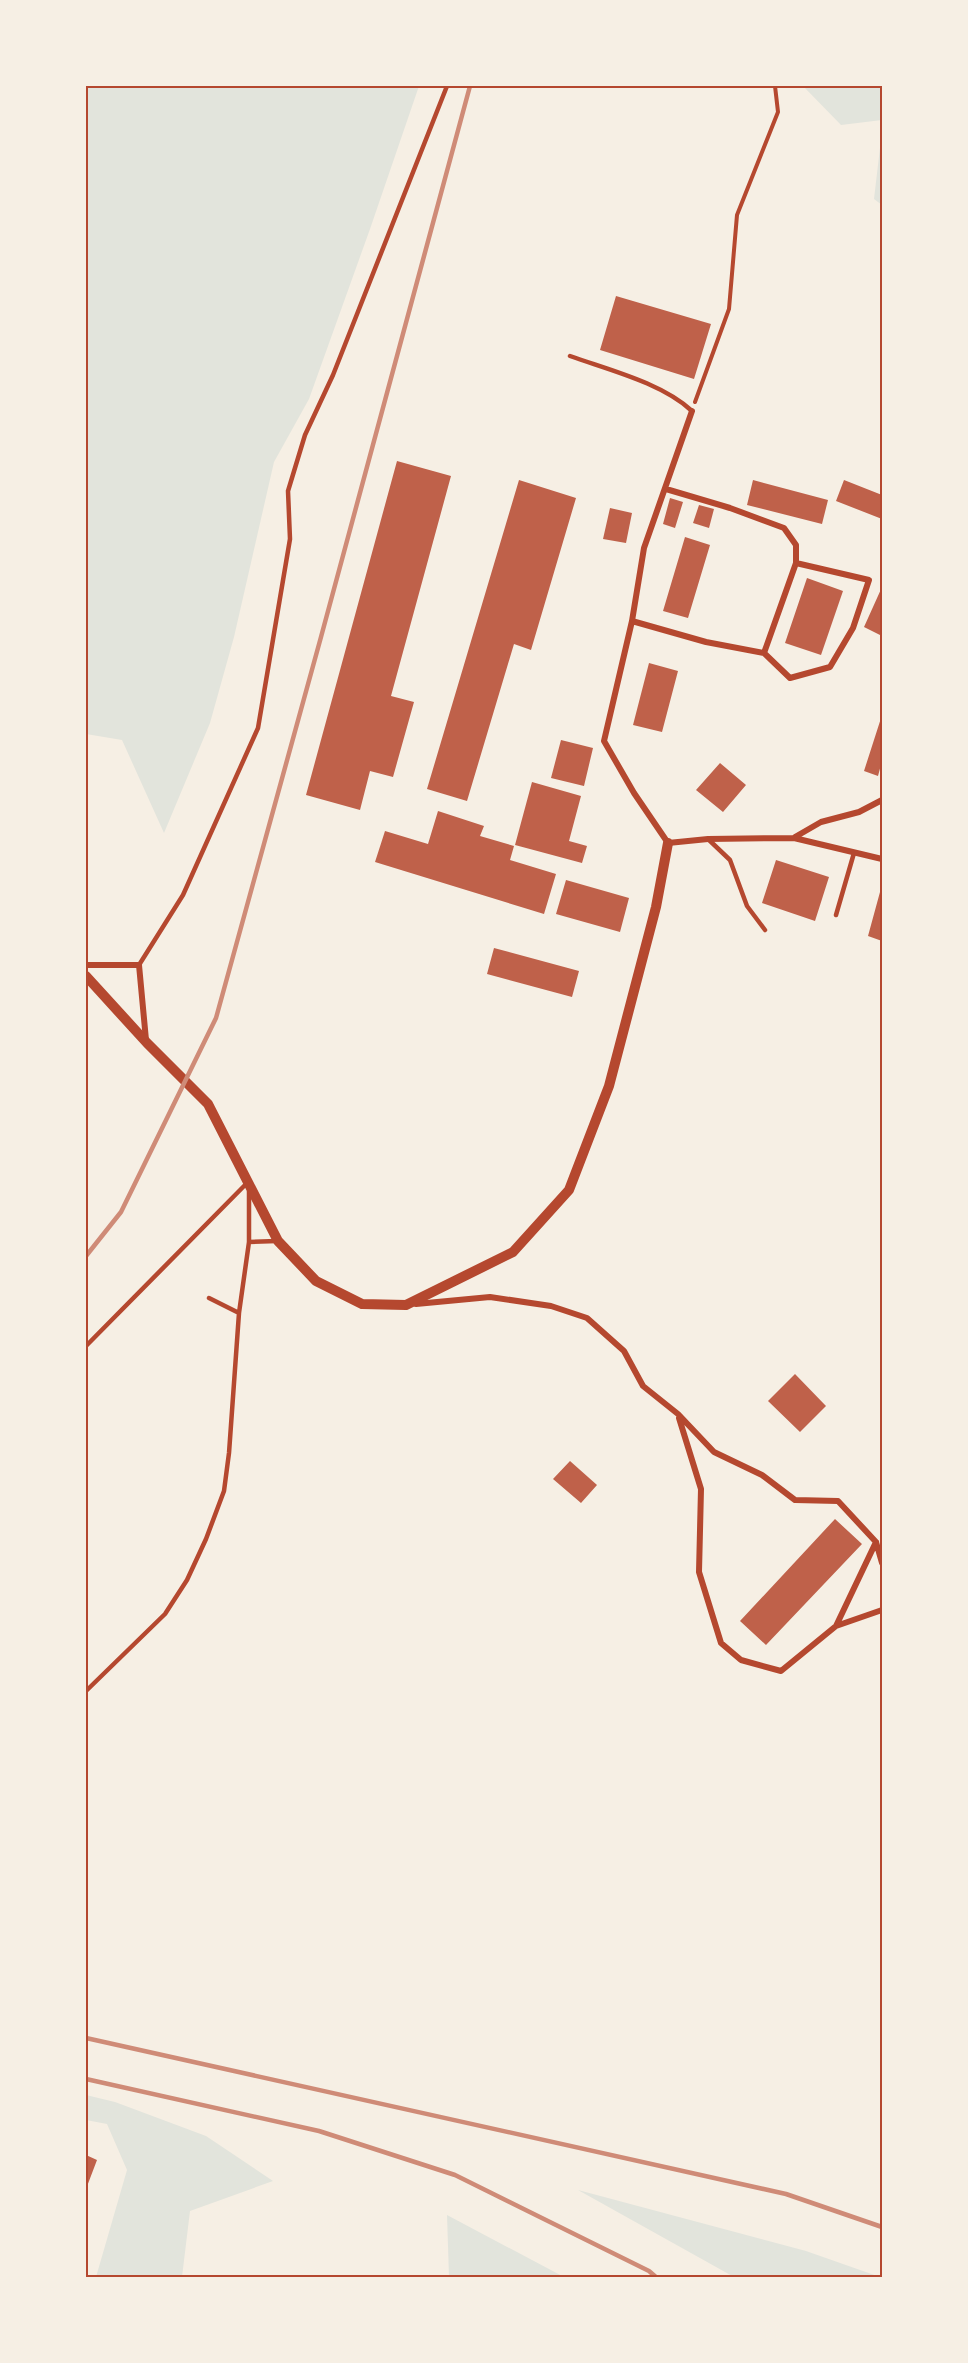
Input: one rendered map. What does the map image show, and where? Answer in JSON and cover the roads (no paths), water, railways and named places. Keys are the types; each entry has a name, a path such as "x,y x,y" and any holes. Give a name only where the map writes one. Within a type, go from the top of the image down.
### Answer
{"street":[{"path":"406,1305 513,1252 569,1190 609,1086 656,907 668,843 634,793 604,741 632,621 644,548 692,411"},
{"path":"666,489 730,508 784,528 796,545 796,563 764,652"},
{"path":"632,621 706,642 764,652 790,678 830,668 853,628 869,580 796,563"},
{"path":"794,838 821,822 859,812 882,800"},
{"path":"668,843 708,839 794,838 882,859"},
{"path":"86,965 139,965 147,1043"},
{"path":"86,976 147,1043 208,1104 278,1241 316,1281 362,1304 406,1305 490,1297 551,1306 587,1318 624,1351 643,1386 678,1414 714,1452 762,1475 795,1500 838,1501 876,1542 882,1563"},
{"path":"678,1414 701,1489 699,1572 721,1643 741,1660 781,1671 836,1626 882,1610"},
{"path":"836,1626 876,1542"}],"lane":[{"path":"139,965 183,895 258,728 290,539 288,491 305,435 333,375 447,86"},
{"path":"570,356 630,377 681,401 692,411"},
{"path":"708,839 730,860 747,906 765,930"},
{"path":"837,915 854,853"},
{"path":"86,1691 165,1614 187,1580 206,1539 224,1491 230,1453 238,1312 249,1242 249,1181"},
{"path":"86,1346 249,1181"},
{"path":"249,1242 278,1241"},
{"path":"209,1298 238,1312"}],"railway":[{"path":"86,1256 121,1212 216,1018 470,86"},
{"path":"86,2038 786,2194 882,2227"},
{"path":"86,2079 319,2131 455,2175 649,2271 657,2278"}]}
